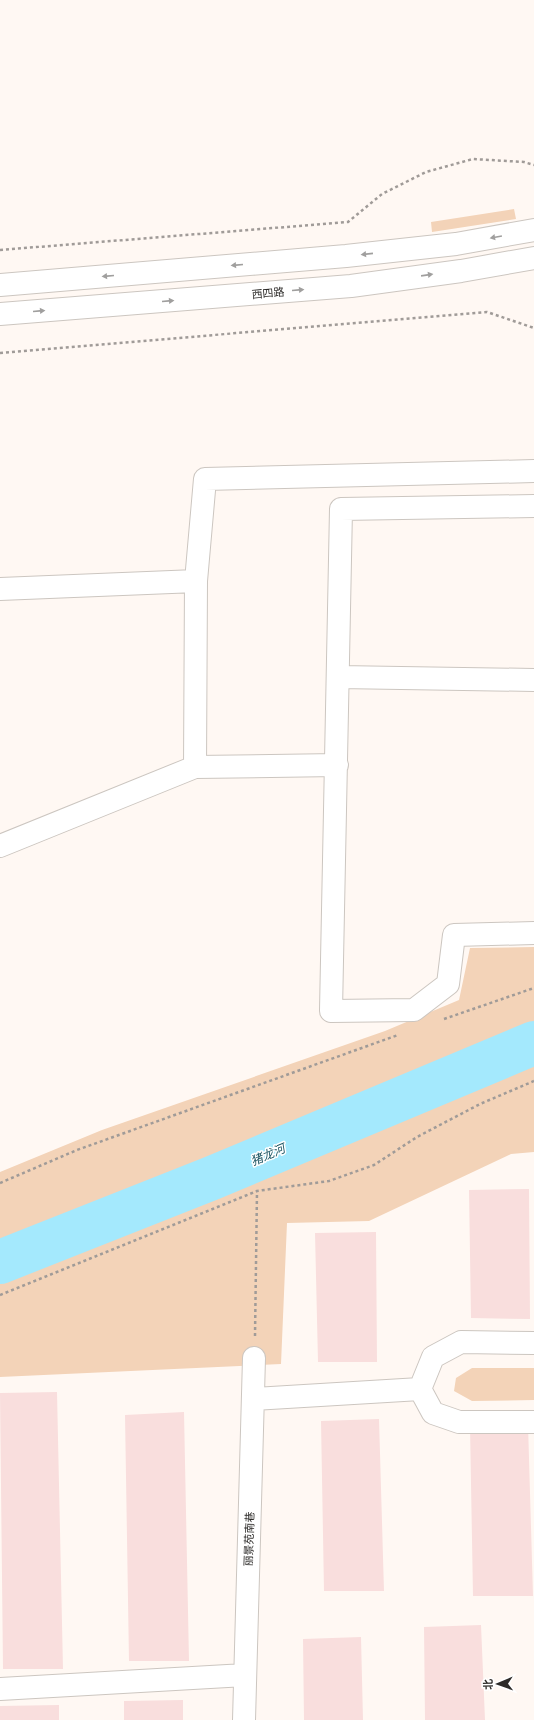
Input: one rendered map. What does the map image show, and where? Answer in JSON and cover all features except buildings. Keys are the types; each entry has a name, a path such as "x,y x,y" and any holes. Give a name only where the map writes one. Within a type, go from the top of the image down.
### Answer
{"street":[{"path":"0,285 346,256 456,244 534,230"},
{"name":"西四路","path":"0,314 351,286 462,271 534,258"},
{"path":"195,767 196,581 205,479 534,471"},
{"path":"534,506 341,509 331,1011 414,1010 448,984 454,935 534,933"},
{"path":"0,589 196,581"},
{"path":"338,677 534,680"},
{"path":"0,846 195,767 337,765"},
{"path":"420,1389 433,1357 461,1342 534,1343"},
{"name":"丽景苑南巷","path":"244,1720 254,1358"},
{"path":"253,1399 420,1389"},
{"path":"420,1389 433,1413 459,1422 534,1422"},
{"path":"0,1689 245,1675"}],"path":[{"path":"0,250 348,222 382,194 426,172 474,159 524,162 534,165"},
{"path":"0,353 487,312 534,328"},
{"path":"441,1020 534,988"},
{"path":"0,1183 77,1150 404,1033"},
{"path":"0,1295 257,1191 329,1181 374,1165 417,1137 480,1104 534,1081"},
{"path":"254,1358 257,1191"}],"shaded area":[{"path":"514,209 516,219 432,232 431,222"},
{"path":"534,947 534,1152 511,1154 369,1221 287,1223 281,1364 0,1377 0,1172 102,1130 385,1031 459,1000 470,948"},
{"path":"472,1368 534,1368 534,1400 472,1401 454,1391 456,1378"}],"waterway":[{"name":"猪龙河","path":"0,1262 212,1178 534,1043"}]}
